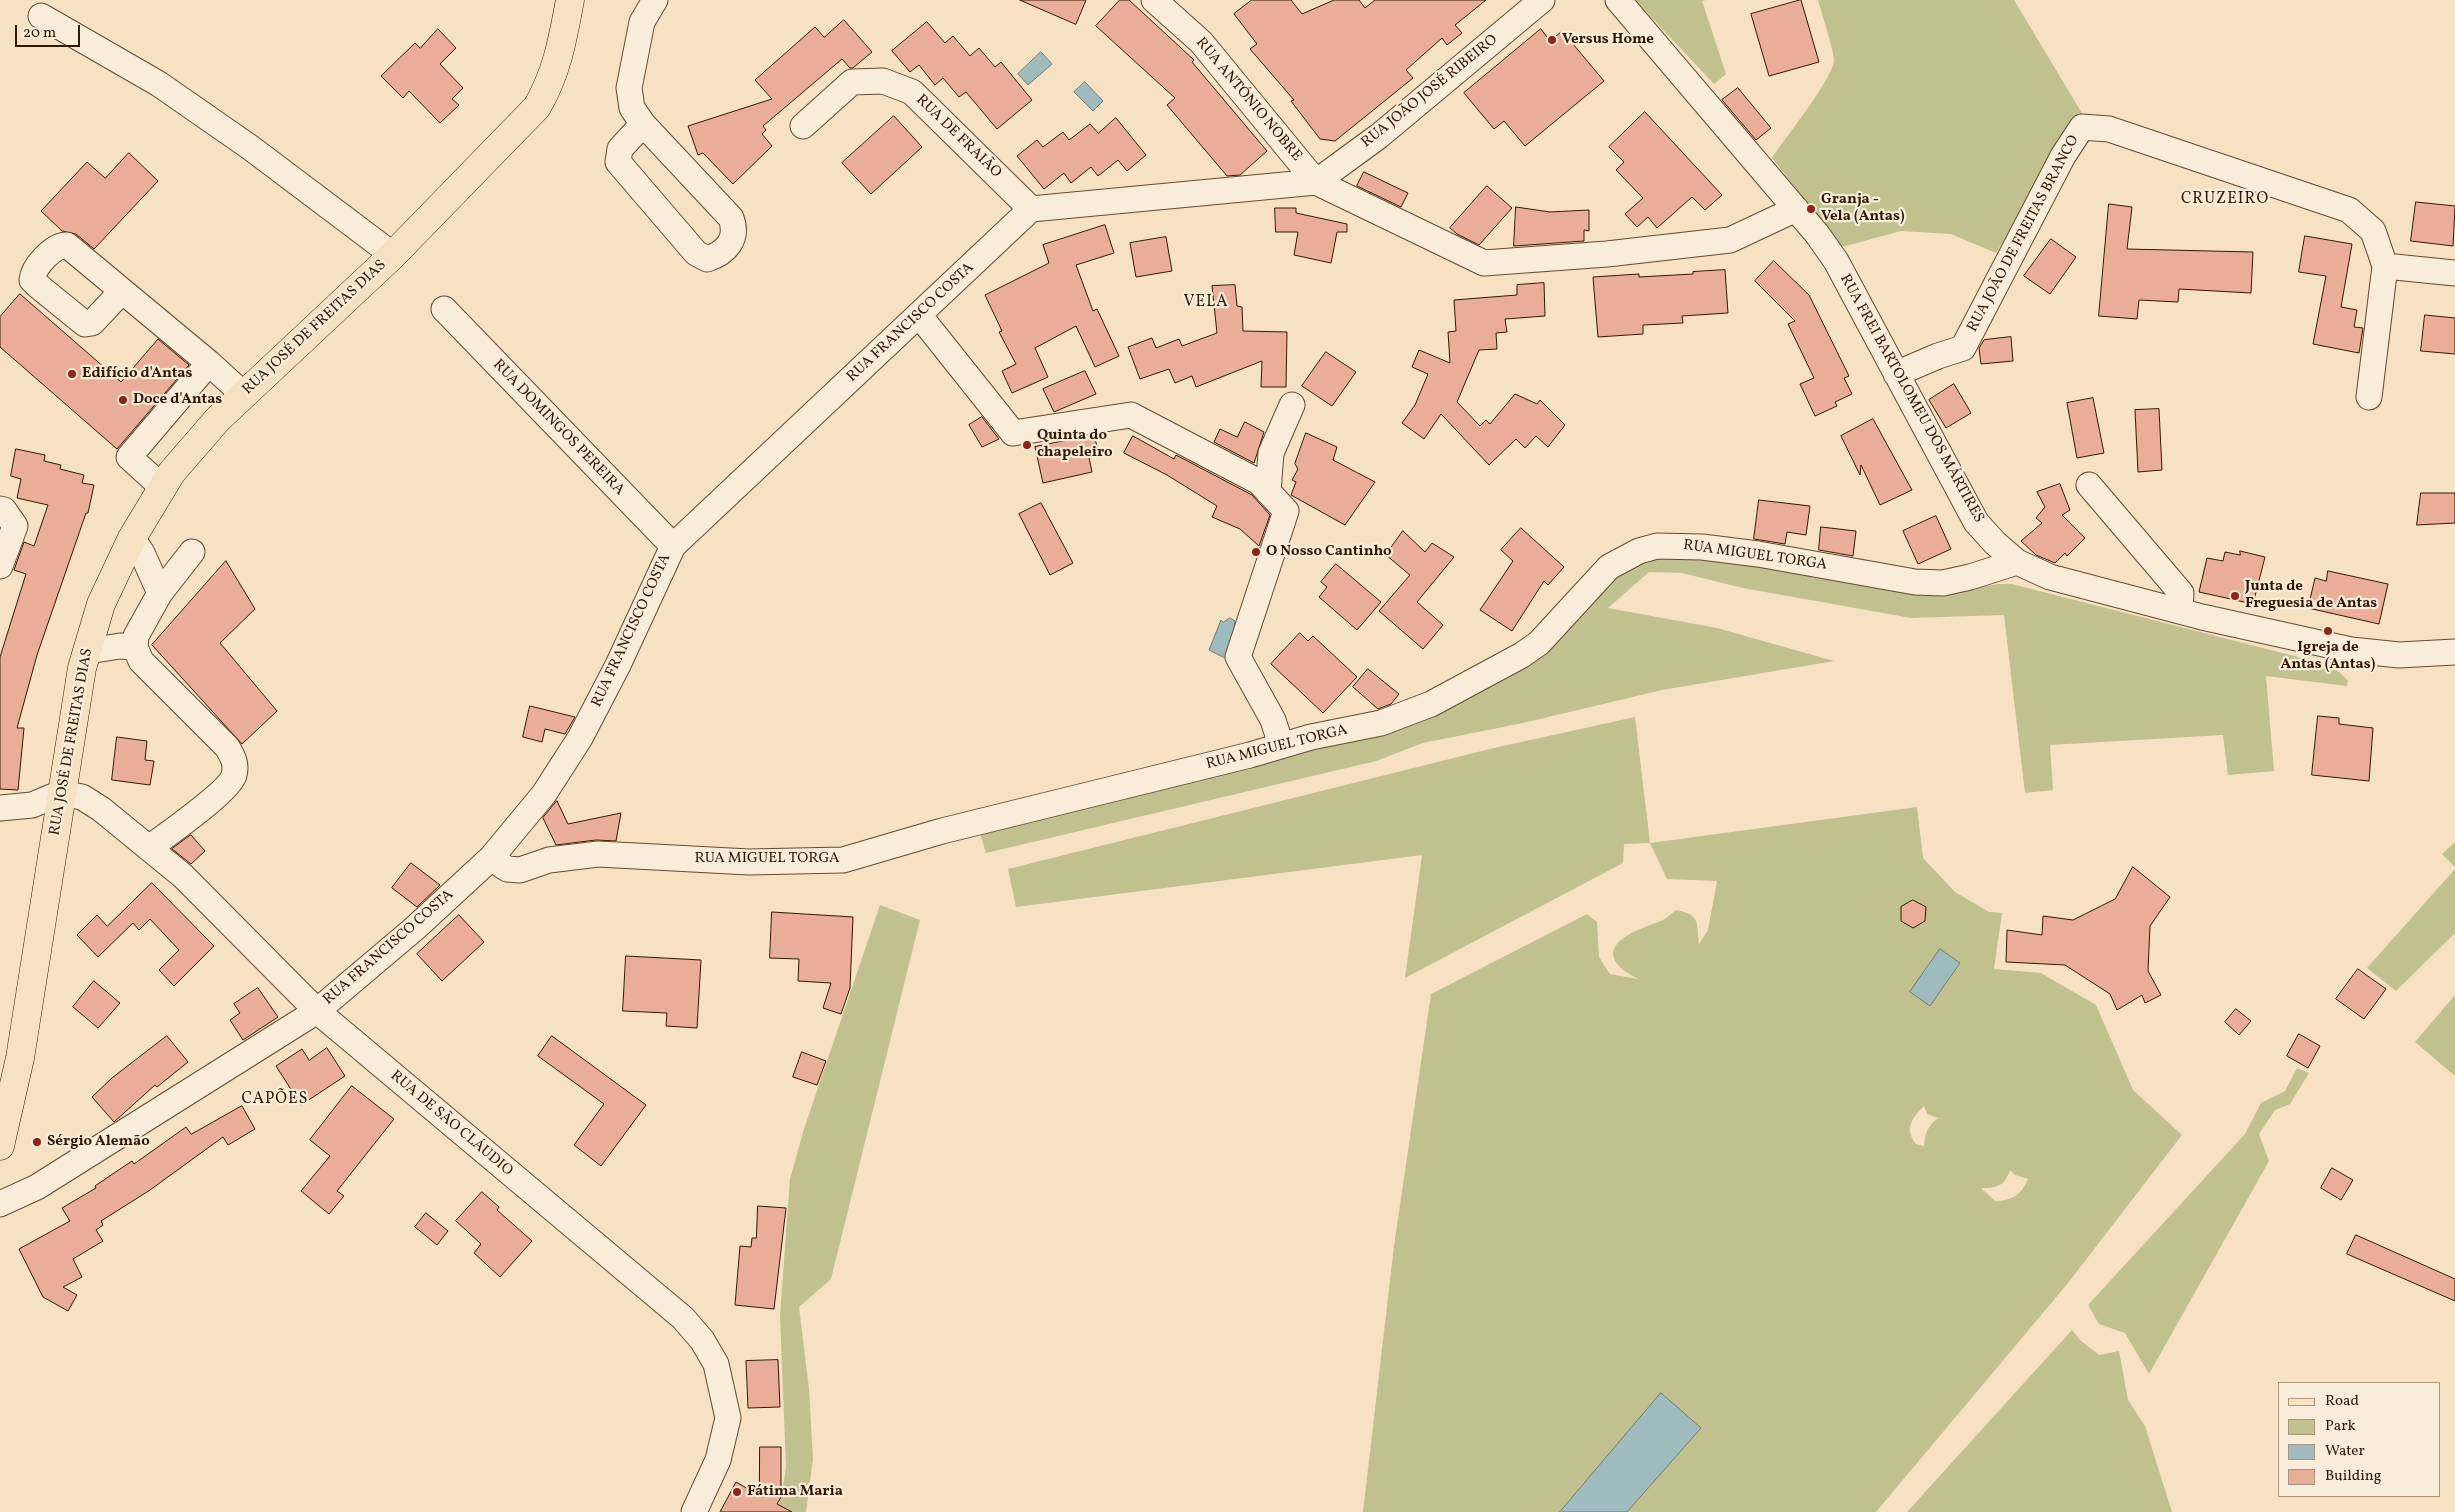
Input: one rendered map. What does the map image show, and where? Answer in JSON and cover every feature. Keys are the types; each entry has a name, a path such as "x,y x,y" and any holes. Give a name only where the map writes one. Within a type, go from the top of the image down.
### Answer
{"main road":[{"name":"RUA JOSÉ DE FREITAS DIAS","path":"0,1146 20,1058 82,668 101,604 132,538 172,472 199,440 244,395 394,255 537,107 557,66 570,0"}],"street":[{"path":"643,124 620,149 618,162 696,253 707,259 721,255 732,238 735,227 731,218 643,124 632,108 629,88 642,22 655,0"},
{"name":"RUA ANTÓNIO NOBRE","path":"1154,0 1201,42 1316,182"},
{"name":"RUA JOÃO JOSÉ RIBEIRO","path":"1316,182 1379,136 1542,0"},
{"name":"RUA FREI BARTOLOMEU DOS MÁRTIRES","path":"1618,0 1796,209 1836,261 1976,522 1995,543 2017,562 2050,577 2281,636 2376,654 2455,652"},
{"path":"41,16 159,84 251,148 394,255"},
{"name":"RUA DE FRAIÃO","path":"803,126 852,82 883,80 912,92 1031,209"},
{"name":"RUA JOÃO DE FREITAS BRANCO","path":"1896,374 1938,356 1963,348 2063,156 2082,127 2108,129 2349,210 2373,231 2385,266 2369,397"},
{"path":"1031,209 1316,182 1484,263 1607,254 1730,240 1796,209"},
{"name":"RUA FRANCISCO COSTA","path":"0,1204 37,1187 317,1011 414,929 492,858 544,794 580,738 618,665 672,546 1031,209"},
{"path":"2385,266 2455,273"},
{"path":"122,291 209,363 244,395"},
{"name":"RUA DOMINGOS PEREIRA","path":"444,309 672,546"},
{"path":"920,315 1013,434 1131,415 1259,482 1286,511 1238,656 1272,720 1281,745"},
{"path":"162,487 129,457 209,363"},
{"path":"1268,492 1271,454 1292,405"},
{"path":"2089,485 2181,593 2180,611"},
{"path":"0,509 4,510 15,526 0,566"},
{"path":"132,538 142,552 160,593"},
{"name":"RUA MIGUEL TORGA","path":"492,858 506,869 520,870 549,860 598,854 749,862 843,860 942,831 1281,745 1381,723 1431,704 1540,644 1577,600 1609,567 1639,551 1657,546 1675,544 1702,547 1915,582 1943,583 1970,578 2017,562"},
{"path":"149,848 223,790 233,777 235,761 227,747 140,661 135,647 136,636 160,593 192,552"},
{"path":"88,651 120,646 135,647"},
{"path":"0,808 32,805 61,793"},
{"name":"RUA DE SÃO CLÁUDIO","path":"61,793 82,797 102,809 190,882 317,1011 683,1318 702,1340 716,1364 728,1418 718,1460 694,1512"}],"green space":[{"path":"1635,0 1706,0 1702,1 1726,74 1714,84"},
{"path":"1818,0 2014,0 2083,115 1996,253 1951,234 1901,231 1842,247 1772,158 1826,81 1832,69 1834,60 1830,40"},
{"path":"1662,552 1958,591 1999,584 2012,584 2315,662 2333,668 2348,681 2347,686 2266,676 2274,771 2228,775 2223,735 2050,745 2053,790 2025,793 2004,615 1911,618 1743,588 1682,573 1649,572 1608,608 1717,628 1834,661 1662,690 1523,723 1423,743 1376,761 986,853 979,830 1410,723 1597,588"},
{"path":"1635,717 1650,843 1624,844 1623,863 1405,978 1422,855 1016,907 1008,869 1494,748"},
{"path":"1917,807 1923,858 1955,892 1989,912 2002,913 1994,969 2041,973 2096,1005 2133,1090 2182,1135 2068,1283 1876,1512 1627,1512 1700,1428 1560,1512 1363,1512 1394,1246 1431,994 1587,914 1597,922 1599,957 1610,974 1638,979 1621,968 1614,957 1614,949 1627,936 1663,920 1676,910 1694,918 1699,944 1708,930 1717,881 1667,879 1650,843","holes":["1924,1106 1927,1114 1938,1118 1927,1130 1924,1146 1916,1144 1910,1133 1913,1119","2010,1170 2015,1175 2028,1179 2026,1184 2016,1196 2006,1200 1995,1201 1981,1188 2000,1185 2006,1180"]},
{"path":"2455,842 2455,867 2442,854"},
{"path":"2455,869 2455,933 2396,991 2367,968"},
{"path":"880,905 920,920 831,1279 799,1307 809,1389 813,1459 806,1512 776,1512 782,1494 786,1467 780,1315 790,1179 804,1129"},
{"path":"2455,995 2455,1076 2415,1042"},
{"path":"2297,1068 2309,1073 2290,1104 2275,1110 2259,1134 2269,1161 2149,1374 2125,1333 2099,1324 2088,1305 2245,1134 2261,1103 2285,1091"},
{"path":"2072,1330 2080,1340 2099,1355 2119,1351 2128,1400 2145,1426 2172,1512 1907,1512"}],"water":[{"path":"1041,52 1052,64 1028,85 1018,74"},
{"path":"1085,82 1103,101 1093,111 1074,92"},
{"path":"1230,618 1235,621 1234,627 1237,628 1225,658 1209,650 1221,620 1223,622"},
{"path":"1940,949 1960,963 1930,1006 1910,992"},
{"path":"1661,1393 1701,1428 1627,1512 1560,1512"}],"building":[{"path":"1020,0 1086,0 1076,24"},
{"path":"1120,0 1129,0 1194,60 1192,62 1267,151 1240,175 1227,176 1167,105 1175,98 1096,26"},
{"path":"1252,0 1291,0 1302,14 1334,0 1359,0 1365,8 1375,0 1486,0 1455,25 1462,33 1447,45 1442,38 1406,70 1413,78 1335,141 1320,139 1291,101 1294,100 1250,49 1257,44 1234,14"},
{"path":"1801,0 1819,62 1769,76 1751,14"},
{"path":"844,20 872,52 853,68 850,68 842,59 763,126 766,130 762,134 772,146 733,184 703,153 698,155 688,126 772,99 755,80 815,27 824,37"},
{"path":"927,22 945,43 953,36 970,56 979,48 995,67 1001,62 1032,100 997,129 966,92 959,97 943,78 935,85 919,65 910,72 892,51"},
{"path":"438,29 456,48 440,64 463,88 452,99 459,105 440,123 409,91 403,98 381,76 415,43 420,48"},
{"path":"1541,29 1550,41 1562,31 1604,81 1525,146 1504,121 1494,129 1464,93"},
{"path":"1738,88 1771,128 1756,140 1722,100"},
{"path":"1645,112 1722,195 1705,210 1692,197 1657,228 1648,217 1637,227 1625,214 1643,198 1616,170 1624,162 1609,147"},
{"path":"894,116 922,147 871,194 842,163"},
{"path":"1116,118 1146,155 1127,171 1118,160 1098,176 1091,167 1071,183 1064,173 1044,189 1017,156 1037,140 1043,147 1063,132 1069,140 1090,124 1098,133"},
{"path":"129,153 158,181 94,249 76,234 62,231 41,211 87,162 105,178"},
{"path":"1364,172 1408,193 1401,207 1357,186"},
{"path":"1487,186 1512,208 1479,245 1457,234 1450,228"},
{"path":"2416,202 2455,206 2453,246 2411,241"},
{"path":"2109,204 2132,207 2127,249 2253,252 2251,293 2179,289 2178,302 2139,300 2137,319 2099,316"},
{"path":"1516,207 1550,212 1589,210 1589,231 1584,230 1584,241 1514,246"},
{"path":"1275,208 1296,208 1296,213 1347,224 1347,232 1337,232 1331,263 1294,255 1298,232 1276,232"},
{"path":"1105,225 1114,253 1076,265 1093,311 1097,309 1119,356 1095,367 1076,326 1035,348 1048,377 1012,393 1002,371 1016,364 999,332 1002,331 985,295 1049,263 1043,245"},
{"path":"2305,236 2352,244 2341,307 2357,310 2354,327 2363,328 2359,353 2313,344 2326,276 2299,272"},
{"path":"1166,237 1172,271 1136,277 1130,243"},
{"path":"2051,239 2076,257 2050,294 2024,276"},
{"path":"1774,261 1809,295 1849,376 1844,378 1852,394 1835,402 1837,406 1815,416 1800,384 1814,378 1788,324 1795,321 1755,281"},
{"path":"1725,270 1728,313 1682,316 1683,323 1643,325 1643,334 1598,337 1593,277 1639,274 1639,277"},
{"path":"1544,283 1545,316 1505,319 1507,332 1496,333 1497,349 1479,350 1457,402 1480,426 1486,420 1490,424 1515,394 1537,404 1540,400 1565,425 1548,447 1536,436 1525,448 1516,439 1489,465 1441,414 1424,439 1402,423 1415,405 1428,374 1412,367 1419,350 1450,363 1448,332 1456,331 1454,300 1517,295 1517,285"},
{"path":"1235,285 1237,306 1242,307 1243,331 1287,332 1286,387 1261,387 1262,361 1196,387 1192,376 1175,383 1169,369 1140,379 1128,347 1152,338 1156,348 1179,339 1182,346 1217,333 1212,286"},
{"name":"Edifício d'Antas","path":"20,294 121,382 158,339 189,365 117,449 0,347 0,317"},
{"path":"2425,315 2455,318 2455,354 2421,351"},
{"path":"2011,337 2013,361 1981,364 1979,348 1984,340"},
{"path":"1326,352 1356,372 1332,406 1302,386"},
{"path":"1085,371 1096,394 1054,412 1043,389"},
{"path":"1954,384 1971,413 1946,428 1929,400"},
{"path":"2093,398 2104,453 2077,458 2067,403"},
{"path":"2159,409 2162,470 2138,472 2135,410"},
{"path":"982,417 999,439 982,447 969,425"},
{"path":"1873,419 1912,490 1880,505 1861,465 1860,475 1841,436"},
{"path":"1245,422 1264,432 1254,463 1214,442 1220,429 1237,437"},
{"path":"1306,433 1337,447 1333,460 1375,482 1345,525 1291,495 1296,482 1292,480 1298,469 1295,464"},
{"path":"1094,435 1098,450 1088,453 1092,472 1043,483 1035,447"},
{"path":"1133,436 1174,459 1176,455 1252,495 1270,515 1259,546 1240,529 1212,517 1217,506 1167,475 1124,453"},
{"path":"16,449 45,455 44,461 61,465 60,469 84,475 82,483 94,485 88,513 86,513 37,655 17,728 24,728 18,790 0,789 0,657 26,574 14,570 24,542 34,546 48,505 17,498 21,479 11,476"},
{"path":"2060,484 2070,510 2062,515 2085,538 2067,556 2065,553 2055,563 2036,555 2021,541 2042,523 2036,518 2045,507 2037,492"},
{"path":"2421,493 2455,493 2455,523 2417,525"},
{"path":"1759,500 1810,506 1806,535 1787,532 1785,544 1754,539"},
{"path":"1041,503 1073,563 1050,575 1019,514"},
{"path":"1936,516 1951,549 1918,564 1903,531"},
{"path":"1821,527 1856,531 1853,556 1819,550"},
{"path":"1521,528 1564,567 1548,585 1544,581 1512,631 1480,610 1513,561 1501,550"},
{"path":"1403,531 1425,552 1432,543 1454,557 1417,602 1443,625 1423,649 1379,611 1410,575 1386,555"},
{"path":"2240,551 2265,557 2253,604 2199,592 2207,558 2223,561 2225,552 2240,555"},
{"path":"226,561 255,609 220,643 277,711 242,744 152,645"},
{"path":"1336,564 1381,602 1357,630 1319,597 1327,587 1321,582"},
{"path":"2328,571 2388,584 2379,624 2308,608 2315,578 2326,581"},
{"path":"1300,633 1308,641 1313,636 1357,677 1323,713 1271,664"},
{"path":"1368,669 1399,694 1391,704 1378,709 1353,687"},
{"path":"530,706 575,717 565,734 545,729 542,742 523,737"},
{"path":"2318,716 2339,718 2339,724 2373,728 2369,781 2312,775"},
{"path":"117,737 147,741 145,760 154,761 150,785 112,780"},
{"path":"557,801 568,824 621,813 616,841 596,840 556,845 543,818"},
{"path":"191,835 205,851 191,864 172,849"},
{"path":"411,863 440,885 417,907 392,888"},
{"path":"2133,867 2170,897 2150,926 2148,971 2161,995 2145,1003 2142,995 2117,1010 2110,994 2065,965 2006,962 2007,930 2042,935 2043,916 2073,920 2115,899"},
{"path":"152,883 214,946 174,986 159,970 179,950 150,919 139,930 133,923 98,957 77,935 97,915 107,926"},
{"path":"1913,900 1926,907 1925,921 1913,928 1901,921 1901,907"},
{"path":"772,912 853,917 850,988 841,1014 823,1008 831,983 798,981 799,959 770,958"},
{"path":"459,915 484,942 442,981 417,954"},
{"path":"626,956 701,960 697,1028 666,1026 667,1013 623,1011"},
{"path":"2358,969 2386,989 2364,1019 2336,999"},
{"path":"94,981 120,1003 98,1028 73,1007"},
{"path":"258,988 278,1017 243,1040 230,1020 240,1013 234,1004"},
{"path":"2236,1009 2251,1021 2239,1035 2225,1022"},
{"path":"2299,1034 2320,1046 2308,1068 2287,1056"},
{"path":"167,1036 188,1062 157,1087 155,1085 114,1122 92,1097 112,1078"},
{"path":"552,1036 646,1105 601,1166 574,1145 604,1104 538,1056"},
{"path":"327,1048 345,1076 301,1105 276,1066 302,1049 309,1060"},
{"path":"802,1052 826,1061 817,1085 793,1077"},
{"path":"352,1086 394,1119 337,1191 344,1196 329,1214 301,1191 330,1156 310,1140"},
{"path":"242,1106 255,1129 228,1145 223,1137 150,1190 101,1221 103,1225 96,1230 103,1241 73,1259 82,1277 63,1287 77,1295 68,1311 43,1297 19,1249 70,1221 62,1208 96,1188 95,1186 132,1161 134,1164 186,1127 191,1134"},
{"path":"2332,1168 2353,1180 2341,1200 2321,1188"},
{"path":"482,1192 499,1207 497,1210 532,1241 500,1277 474,1253 481,1244 456,1221"},
{"path":"758,1206 786,1208 774,1309 735,1305 740,1246 751,1247 752,1238 756,1238"},
{"path":"426,1213 448,1231 437,1245 415,1227"},
{"path":"2356,1235 2455,1279 2455,1301 2347,1254"},
{"path":"778,1360 780,1407 748,1408 746,1361"},
{"path":"760,1447 781,1447 781,1497 777,1504 792,1512 720,1512 736,1482 759,1495"}],"place":[{"name":"Versus Home","path":"1552,40"},
{"name":"Granja - Vela (Antas)","path":"1811,209"},
{"name":"Edifício d'Antas","path":"72,374"},
{"name":"Doce d'Antas","path":"123,400"},
{"name":"Quinta do chapeleiro","path":"1027,445"},
{"name":"O Nosso Cantinho","path":"1256,552"},
{"name":"Junta de Freguesia de Antas","path":"2235,596"},
{"name":"Igreja de Antas (Antas)","path":"2328,631"},
{"name":"Sérgio Alemão","path":"37,1142"},
{"name":"Fátima Maria","path":"737,1492"}],"district":[{"name":"CRUZEIRO","path":"2225,200"},
{"name":"VELA","path":"1206,303"},
{"name":"CAPÕES","path":"275,1100"}]}
